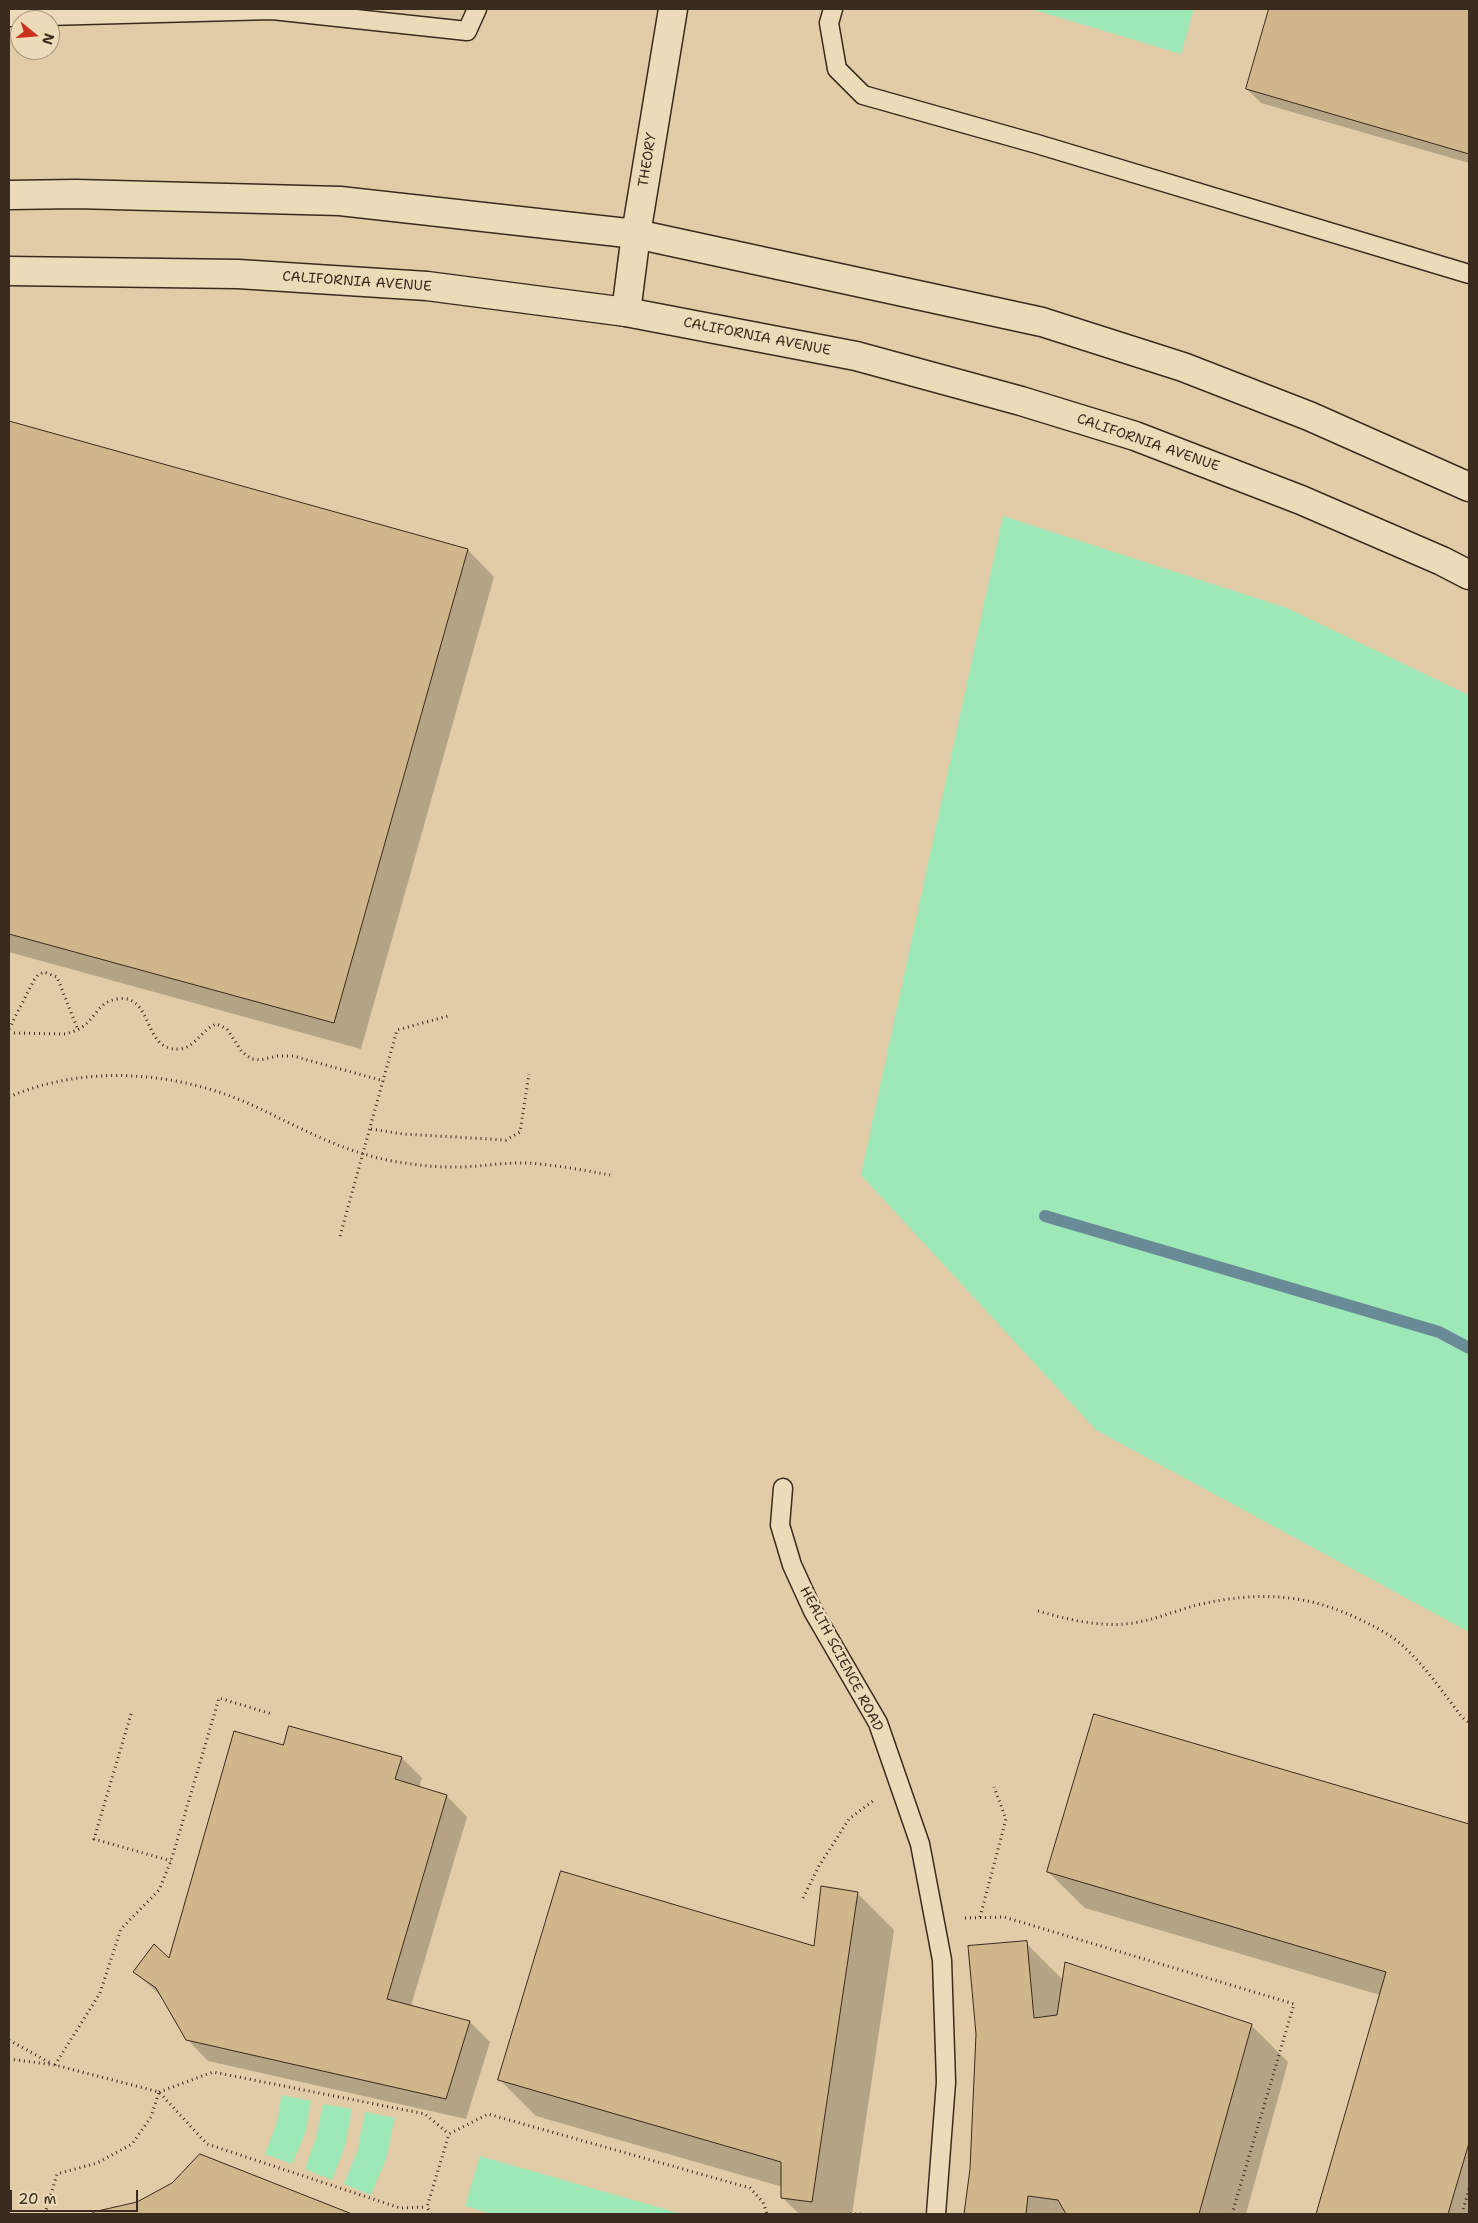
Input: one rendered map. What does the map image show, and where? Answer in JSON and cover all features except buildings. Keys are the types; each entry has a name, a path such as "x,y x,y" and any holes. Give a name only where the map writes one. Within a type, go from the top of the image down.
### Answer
{"street":[{"name":"THEORY","path":"626,312 636,234 673,9"},
{"path":"9,195 76,194 340,200 636,234 1042,322 1183,366 1309,416 1469,487"},
{"name":"CALIFORNIA AVENUE","path":"9,271 238,274 427,286 626,312 856,356 1021,401 1126,433 1300,500 1442,561 1469,575"}],"lane":[{"path":"9,17 272,10 468,31 477,9"},
{"path":"833,9 829,23 837,69 863,94 1038,144 1469,274"},
{"name":"HEALTH SCIENCE ROAD","path":"783,1488 780,1525 792,1565 813,1610 878,1723 920,1844 942,1960 946,2082 936,2214"}],"path":[{"path":"9,1029 34,980 38,974 44,972 57,977 78,1030"},
{"path":"9,1033 65,1034 78,1030 106,1003 116,999 125,999 133,1001 144,1013 151,1034 156,1040 171,1048 187,1047 210,1026 217,1024 227,1029 242,1052 252,1059 260,1060 277,1056 293,1056 384,1081"},
{"path":"340,1236 397,1030 448,1016"},
{"path":"9,1097 43,1084 110,1074 170,1081 208,1088 250,1105 325,1142 391,1161 449,1168 526,1163 610,1175"},
{"path":"371,1129 403,1134 506,1140 520,1132 529,1074"},
{"path":"1038,1611 1075,1621 1103,1624 1138,1622 1198,1605 1243,1597 1283,1596 1320,1602 1346,1612 1377,1628 1404,1647 1469,1723"},
{"path":"55,2065 100,1993 121,1929 159,1890 171,1861 219,1698 272,1714"},
{"path":"131,1714 94,1839 171,1861"},
{"path":"803,1898 819,1866 849,1819 899,1785"},
{"path":"980,1917 1006,1819 994,1787"},
{"path":"934,1920 1004,1917 1294,2004 1232,2214"},
{"path":"9,2040 55,2065"},
{"path":"9,2059 55,2065 159,2092 207,2144 400,2208 426,2207"},
{"path":"159,2092 213,2072 425,2114 449,2134"},
{"path":"45,2214 57,2174 97,2163 132,2144 151,2117 159,2092"},
{"path":"426,2207 449,2134 488,2114 750,2188 762,2202 767,2214"},
{"path":"1462,2214 1469,2189"},
{"path":"426,2207 431,2214"},
{"path":"850,2214 864,2214"}],"shaded area":[{"path":"9,9 1469,9 1469,2214 9,2214"}],"green space":[{"path":"1031,9 1194,9 1181,54"},
{"path":"1003,516 1287,608 1469,695 1469,1632 1096,1430 861,1175"},
{"path":"282,2095 311,2101 305,2134 292,2164 265,2154 276,2125"},
{"path":"323,2104 352,2109 345,2146 332,2180 305,2169 316,2138"},
{"path":"365,2112 395,2118 386,2159 371,2195 344,2184 358,2149"},
{"path":"480,2156 682,2214 493,2214 465,2206"}],"waterway":[{"path":"1045,1216 1439,1332 1469,1348"}]}
